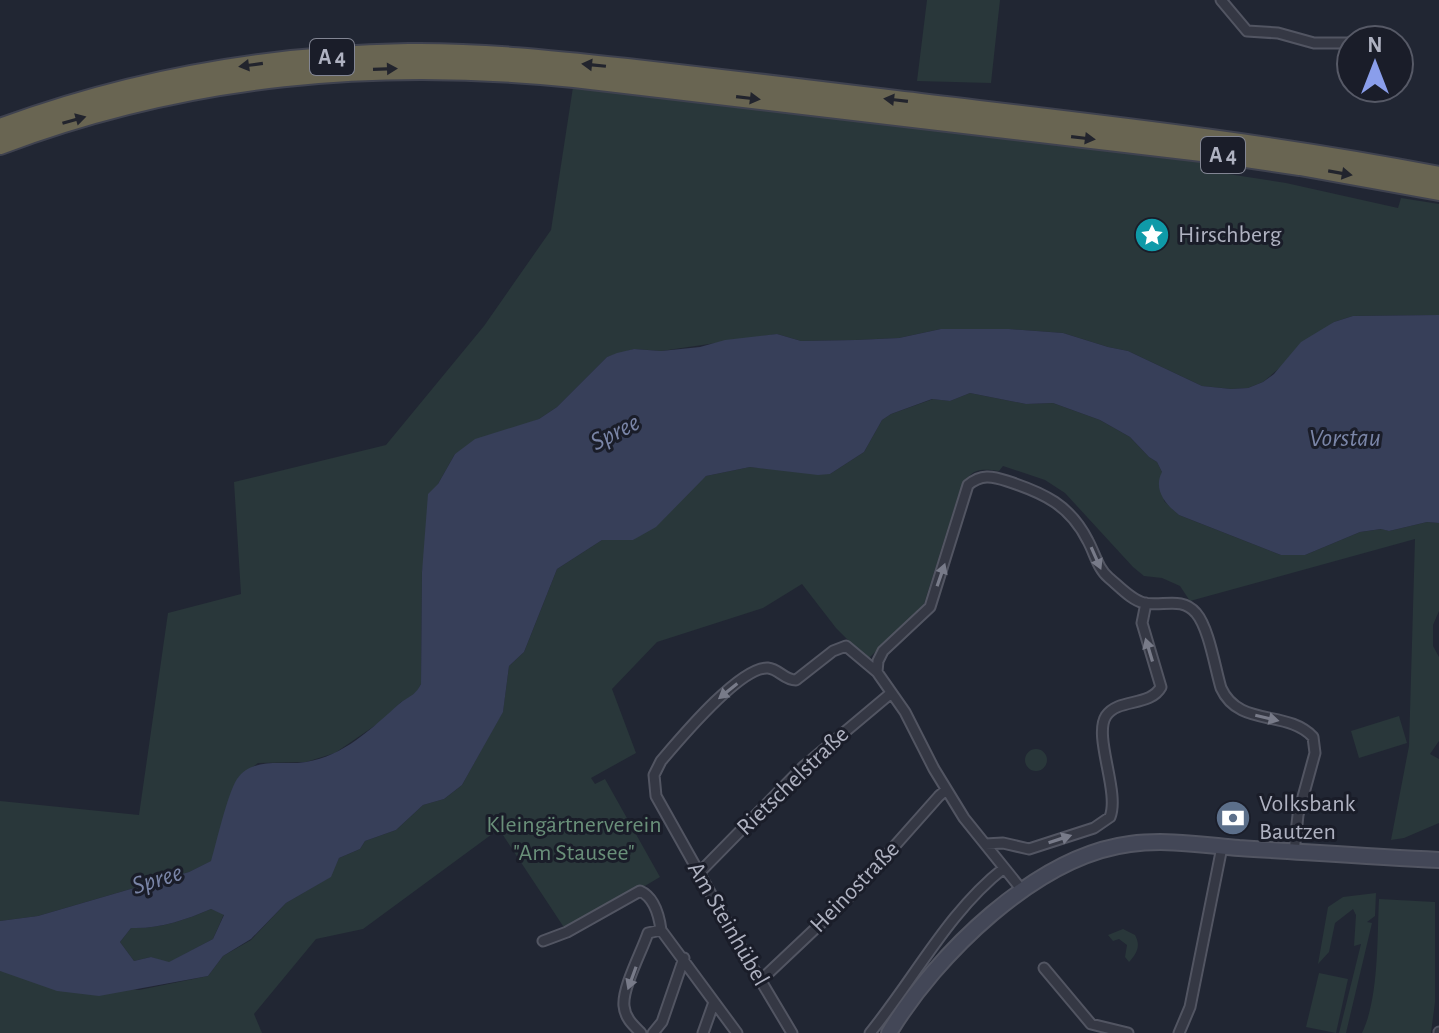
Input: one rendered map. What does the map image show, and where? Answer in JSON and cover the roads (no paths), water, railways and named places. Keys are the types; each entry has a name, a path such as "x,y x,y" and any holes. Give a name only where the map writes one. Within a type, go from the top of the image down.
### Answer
{"highway":[{"name":"A 4","path":"0,128 105,95 214,71 343,56 408,53 538,59 1005,121 1287,164 1439,191"},
{"name":"A 4","path":"0,145 114,108 218,86 318,73 411,68 476,69 973,117"},
{"name":"A 4","path":"1005,121 1272,146 1439,176"}],"street":[{"path":"1221,0 1247,31 1278,33 1314,43 1335,43"},
{"path":"1022,890 964,818 905,712 877,672 880,656 930,607 968,485 976,478 996,478 1041,492 1055,501 1083,531 1104,574 1135,599 1146,603 1182,603 1194,610 1203,628 1221,688 1235,708 1251,715 1297,725 1313,737 1315,753 1298,815 1294,852"},
{"path":"985,844 1003,843 1029,849 1094,828 1110,817 1113,802 1105,755 1103,727 1106,716 1116,708 1150,698 1161,687 1142,623 1146,603"},
{"name":"Am Steinhübel","path":"792,1033 656,796 653,782 656,769 728,688 766,668 789,680 796,680 833,651 846,646 877,672"},
{"name":"Rietschelstraße","path":"700,872 803,767 890,694"},
{"name":"Heinostraße","path":"761,980 852,894 946,790"},
{"path":"889,1033 908,1002 941,962 989,917 1022,890 1081,858 1120,846 1143,843 1439,860"},
{"path":"1179,1033 1190,1007 1222,847"},
{"path":"870,1033 961,910 979,889 1004,868"},
{"path":"543,941 567,932 640,891 646,894 659,916 661,930 737,1033"},
{"path":"641,1033 628,1020 624,1006 626,994 648,933 661,930"},
{"path":"653,1033 662,1022 684,958"},
{"path":"1044,968 1091,1024 1128,1033"},
{"path":"703,1033 714,1002"}],"water":[{"name":"Vorstau","path":"1439,315 1439,523 1360,532 1305,555 1281,555 1179,515 1162,496 1159,484 1162,472 1157,462 1130,437 1100,420 1053,403 1026,404 970,393 950,401 932,399 882,420 864,452 830,474 750,467 706,476 656,527 633,540 602,540 557,569 524,652 509,666 503,712 462,785 444,799 423,805 396,830 365,841 360,849 339,858 331,877 286,903 251,939 223,956 208,976 99,996 57,991 0,971 0,921 38,916 189,872 211,861 230,796 237,779 244,772 269,763 306,762 333,754 357,740 414,694 421,684 422,572 428,494 438,484 455,454 475,439 539,419 557,407 607,357 634,349 661,351 700,347 725,340 777,334 801,341 856,340 899,338 941,329 1009,329 1063,333 1128,351 1202,386 1231,389 1248,388 1263,382 1274,374 1301,342 1334,322 1353,316","holes":["211,909 224,915 213,939 169,962 151,957 134,961 120,942 131,928 172,923"]}],"place":[{"name":"Hirschberg","path":"1152,235"},
{"name":"Volksbank Bautzen","path":"1233,818"}],"water label":[{"name":"Spree","path":"615,432"},
{"name":"Spree","path":"157,879"}],"park label":[{"name":"Kleingärtnerverein \"Am Stausee\"","path":"574,839"}]}
